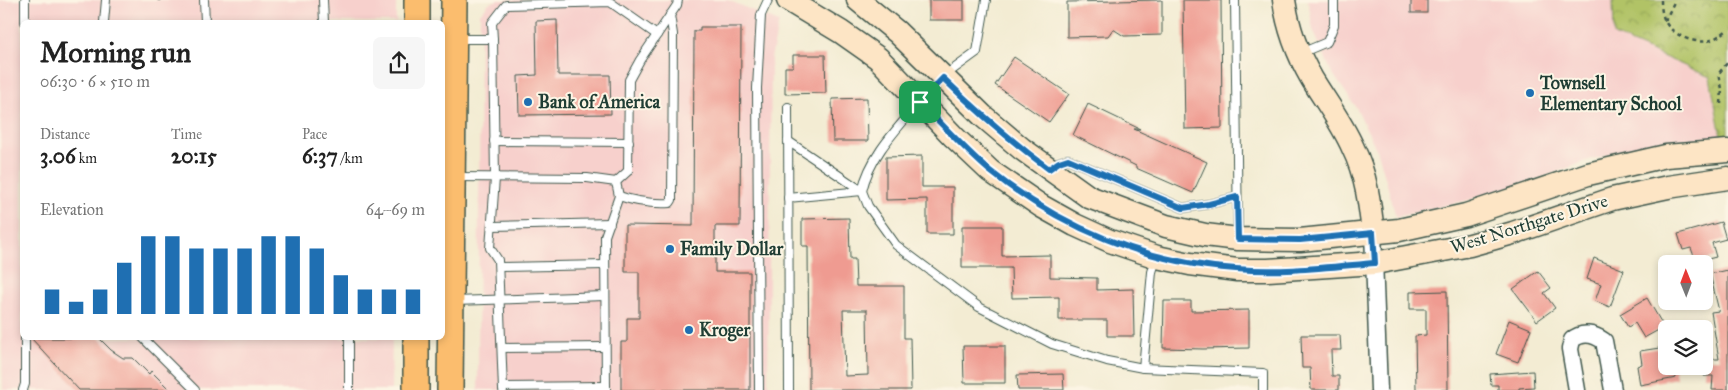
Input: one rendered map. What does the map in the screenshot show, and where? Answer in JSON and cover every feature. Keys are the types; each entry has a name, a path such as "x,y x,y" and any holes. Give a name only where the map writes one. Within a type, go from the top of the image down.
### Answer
{"main road":[{"path":"417,0 417,20"},
{"path":"450,390 446,301 452,177 454,0"},
{"name":"West Northgate Drive","path":"788,0 818,7 841,32 878,58 954,137 990,171 1041,206 1075,226 1119,244 1157,257 1203,266 1245,270 1294,270 1375,263 1461,247 1513,233 1612,199 1668,187 1728,178"},
{"name":"West Northgate Drive","path":"858,0 898,32 982,116 1022,149 1089,197 1124,212 1171,220 1204,236 1238,239 1300,240 1399,230 1459,217 1598,172 1666,156 1728,151"},
{"path":"1284,0 1290,28 1300,54 1354,149 1370,203 1373,233"},
{"path":"920,102 943,78"},
{"path":"1157,257 1171,220"},
{"path":"416,340 416,390"}],"street":[{"path":"1373,233 1378,390"},
{"path":"1577,390 1570,350 1572,340 1582,334 1596,336 1604,341 1613,390"}],"lane":[{"path":"25,0 25,20"},
{"path":"104,20 106,0"},
{"path":"204,0 205,20"},
{"path":"323,0 324,20"},
{"path":"616,182 628,171 629,80 678,5 678,0"},
{"path":"759,390 757,88 761,15 768,0"},
{"path":"943,78 977,52 986,0"},
{"path":"1235,0 1238,239"},
{"path":"1300,54 1327,42 1334,25 1334,0"},
{"path":"616,182 619,196 605,236 606,388 503,388 499,267 498,260 490,248 495,178 492,23 506,5 610,2 657,35"},
{"path":"619,196 637,202 656,204 670,203 672,200 673,34 670,15"},
{"path":"454,39 493,39"},
{"path":"862,191 865,179 885,142 920,102"},
{"path":"788,107 788,390"},
{"path":"788,141 862,191 868,206 896,245 978,307 1052,344 1106,361 1143,368 1263,373 1263,390"},
{"path":"494,142 629,142"},
{"path":"1049,169 1059,162 1068,159 1183,208 1237,197"},
{"path":"452,177 587,178 616,182"},
{"path":"788,198 862,191"},
{"path":"1171,220 1183,208"},
{"path":"492,226 610,223"},
{"path":"1143,368 1152,272 1157,257"},
{"path":"499,267 605,265"},
{"path":"446,301 605,296"},
{"path":"23,390 25,384 25,340"},
{"path":"145,340 195,390"},
{"path":"349,340 349,390"},
{"path":"502,348 605,347"}],"path":[{"path":"1661,0 1661,10 1665,21 1673,32 1685,38 1700,41 1714,39 1728,29"},
{"path":"1665,21 1670,14 1675,0"},
{"path":"1721,104 1722,89 1719,73 1727,64"}],"shaded area":[{"path":"0,0 396,0 396,20 20,20 20,340 392,340 391,390 3,390"},
{"path":"498,0 728,0 779,22 771,58 768,390 478,390 480,14 489,3"},
{"name":"Townsell Elementary School","path":"1308,0 1613,0 1614,35 1710,77 1721,136 1648,144 1589,160 1536,180 1469,200 1396,217 1379,155 1357,109 1331,71 1313,30"}],"green space":[{"path":"1613,0 1728,0 1728,136 1721,136 1710,77 1614,35"}],"building":[{"path":"929,0 964,0 964,20 929,20"},
{"path":"1162,0 1162,35 1124,36 1113,29 1108,36 1067,37 1067,2"},
{"path":"1183,0 1221,0 1222,128 1185,129"},
{"path":"1411,0 1427,0 1427,13 1411,13"},
{"path":"557,20 558,75 610,75 611,114 519,115 518,76 537,75 536,21"},
{"path":"700,27 741,27 740,226 715,226 715,272 750,272 750,390 621,390 621,342 627,342 627,318 639,318 639,272 625,272 625,225 693,226 694,31 700,31"},
{"path":"793,55 825,55 826,93 785,94 785,67 793,67"},
{"path":"1014,57 1069,94 1049,122 995,85"},
{"path":"867,98 868,141 833,141 832,99"},
{"path":"1088,104 1140,129 1134,129 1207,162 1193,193 1136,168 1136,166 1073,135"},
{"path":"922,156 922,187 953,187 953,234 927,234 927,199 886,200 886,157"},
{"path":"849,218 850,259 855,259 856,286 904,286 904,338 910,338 911,390 809,390 808,246 802,246 802,219","holes":["843,310 867,310 868,375 845,376"]},
{"path":"1721,222 1726,239 1712,243 1716,257 1713,258 1713,255 1694,255 1691,248 1683,250 1678,234"},
{"path":"962,226 1002,226 1002,256 1050,255 1050,277 1097,278 1097,290 1133,289 1134,336 1107,336 1107,320 1059,320 1059,297 1012,298 1011,268 962,268"},
{"path":"1594,258 1624,270 1610,307 1595,301 1601,284 1587,279"},
{"path":"1728,270 1728,390 1712,390 1713,376 1704,376 1713,375 1713,359 1719,359 1711,312 1719,311 1713,286 1713,273"},
{"path":"1538,271 1551,288 1544,293 1555,308 1537,321 1513,289"},
{"path":"1447,291 1448,390 1416,390 1415,336 1426,335 1426,309 1410,309 1410,292"},
{"path":"1647,298 1660,320 1658,320 1658,330 1644,338 1635,323 1628,327 1620,314"},
{"path":"1164,301 1191,301 1191,311 1249,310 1249,348 1163,348"},
{"path":"1509,320 1531,329 1518,362 1496,354"},
{"path":"1301,335 1340,335 1341,350 1331,350 1332,376 1339,376 1339,390 1311,390 1310,368 1302,368"},
{"path":"33,340 101,340 123,358 133,358 149,374 151,371 170,390 79,390"},
{"path":"963,346 1005,346 1005,383 964,383"},
{"path":"1658,348 1658,375 1676,375 1676,378 1640,385 1637,366 1642,364 1640,351"},
{"path":"1533,371 1534,387 1519,388 1519,390 1498,390 1498,385 1491,385 1490,374"},
{"path":"1063,374 1064,390 1018,390 1017,375"}],"place":[{"name":"Townsell Elementary School","path":"1530,93"},
{"name":"Bank of America","path":"528,102"},
{"name":"Family Dollar","path":"670,249"},
{"name":"Kroger","path":"689,330"}],"route":[{"path":"943,78 982,116 1049,169 1063,159 1068,159 1183,208 1237,197 1238,239 1323,239 1373,233 1375,263 1294,270 1237,270 1190,264 1157,257 1110,241 1075,226 1041,206 990,171 920,102 943,78"}]}
